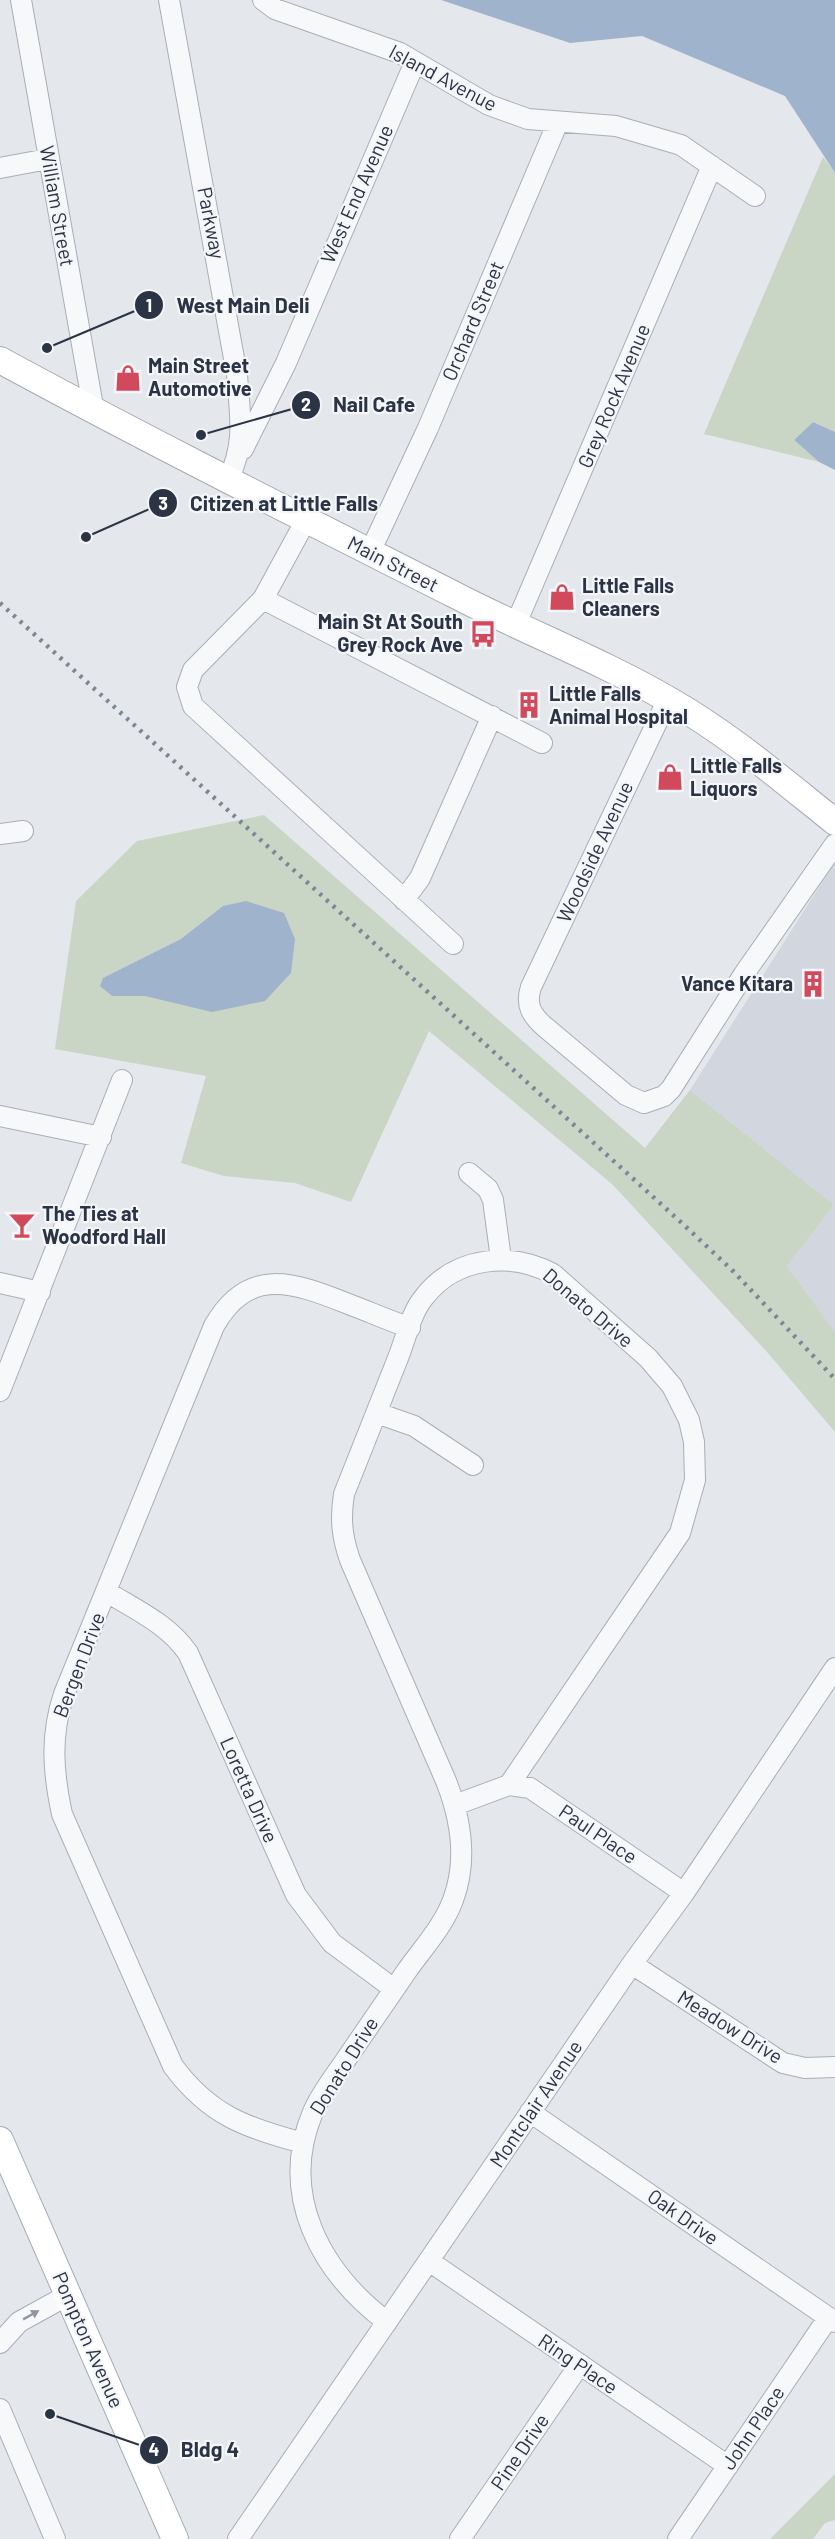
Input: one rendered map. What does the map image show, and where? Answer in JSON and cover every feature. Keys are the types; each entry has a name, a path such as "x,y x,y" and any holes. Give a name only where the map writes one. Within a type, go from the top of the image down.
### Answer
{"main road":[{"name":"Main Street","path":"0,360 94,412 228,481 514,626 620,674 668,699 753,756 835,822"},
{"name":"Pompton Avenue","path":"0,2140 175,2539"}],"street":[{"name":"William Street","path":"21,0 94,412"},
{"name":"Parkway","path":"169,0 236,366 241,434 239,456 228,481"},
{"name":"Island Avenue","path":"263,0 275,9 360,37 399,53 489,105 528,118 558,122 589,122 637,130 681,145 755,196"},
{"name":"West End Avenue","path":"239,456 286,363 330,255 415,62"},
{"name":"Orchard Street","path":"370,552 428,428 558,122"},
{"path":"0,168 48,159"},
{"name":"Grey Rock Avenue","path":"514,626 712,166"},
{"path":"306,520 263,599 193,670 187,687 193,706 453,944"},
{"path":"263,599 542,743"},
{"name":"Woodside Avenue","path":"668,699 531,987 529,1007 545,1028 626,1095 644,1103 664,1096 679,1078 744,974 835,844"},
{"path":"404,900 420,879 492,717"},
{"path":"0,834 23,831"},
{"path":"0,1391 122,1080"},
{"path":"0,1116 101,1137"},
{"path":"469,1173 488,1189 493,1200 501,1259"},
{"name":"Donato Drive","path":"387,2322 352,2294 321,2250 304,2198 303,2143 322,2095 436,1932 453,1899 461,1862 460,1825 455,1804 344,1541 340,1523 344,1494 423,1297 443,1279 471,1265 501,1259 524,1262 553,1274 648,1358 672,1386 689,1420 694,1442 695,1480 680,1533 509,1785"},
{"path":"0,1283 40,1292"},
{"name":"Bergen Drive","path":"303,2143 254,2130 220,2113 193,2091 173,2066 62,1814 53,1774 56,1722 64,1694 214,1326 230,1304 247,1292 260,1287 291,1283 410,1328"},
{"path":"377,1413 414,1426 473,1465"},
{"name":"Loretta Drive","path":"107,1592 161,1625 180,1641 188,1653 296,1895 332,1942 394,1989"},
{"name":"Montclair Avenue","path":"238,2539 632,1964 684,1893 835,1668"},
{"path":"455,1804 509,1785"},
{"name":"Paul Place","path":"509,1785 530,1788 684,1893"},
{"name":"Meadow Drive","path":"632,1964 783,2063 805,2068 835,2067"},
{"name":"Oak Drive","path":"530,2112 832,2320"},
{"name":"Ring Place","path":"429,2261 728,2466"},
{"path":"0,2343 20,2322 68,2295"},
{"name":"John Place","path":"678,2539 832,2320"},
{"name":"Pine Drive","path":"460,2539 580,2364"},
{"path":"0,2409 55,2539"}],"shaded area":[{"path":"835,862 835,1332 787,1266 834,1205 690,1090"}],"green space":[{"path":"823,157 835,173 835,432 813,422 794,440 819,462 704,434"},
{"path":"264,815 645,1148 690,1090 834,1205 787,1266 835,1332 835,1432 767,1352 613,1185 429,1031 351,1202 295,1183 224,1176 181,1163 206,1076 55,1049 76,901 137,841"},
{"path":"835,2474 835,2520 825,2523 813,2539 770,2539"}],"water":[{"path":"441,0 835,0 835,173 785,96 642,36 570,43"},
{"path":"813,422 835,432 835,470 819,462 794,440"},
{"path":"246,901 284,913 295,939 291,973 265,1001 212,1012 145,996 112,996 100,986 103,978 181,939 223,906"}],"railway":[{"path":"0,603 684,1225 733,1271 835,1379"}],"place":[{"name":"West Main Deli","path":"47,348"},
{"name":"Main Street Automotive","path":"128,378"},
{"name":"Nail Cafe","path":"201,435"},
{"name":"Citizen at Little Falls","path":"86,537"},
{"name":"Little Falls Cleaners","path":"562,597"},
{"name":"Main St At South Grey Rock Ave","path":"483,634"},
{"name":"Little Falls Animal Hospital","path":"529,705"},
{"name":"Little Falls Liquors","path":"670,777"},
{"name":"Vance Kitara","path":"813,984"},
{"name":"The Ties at Woodford Hall","path":"22,1225"},
{"name":"Bldg 4","path":"50,2414"}]}
